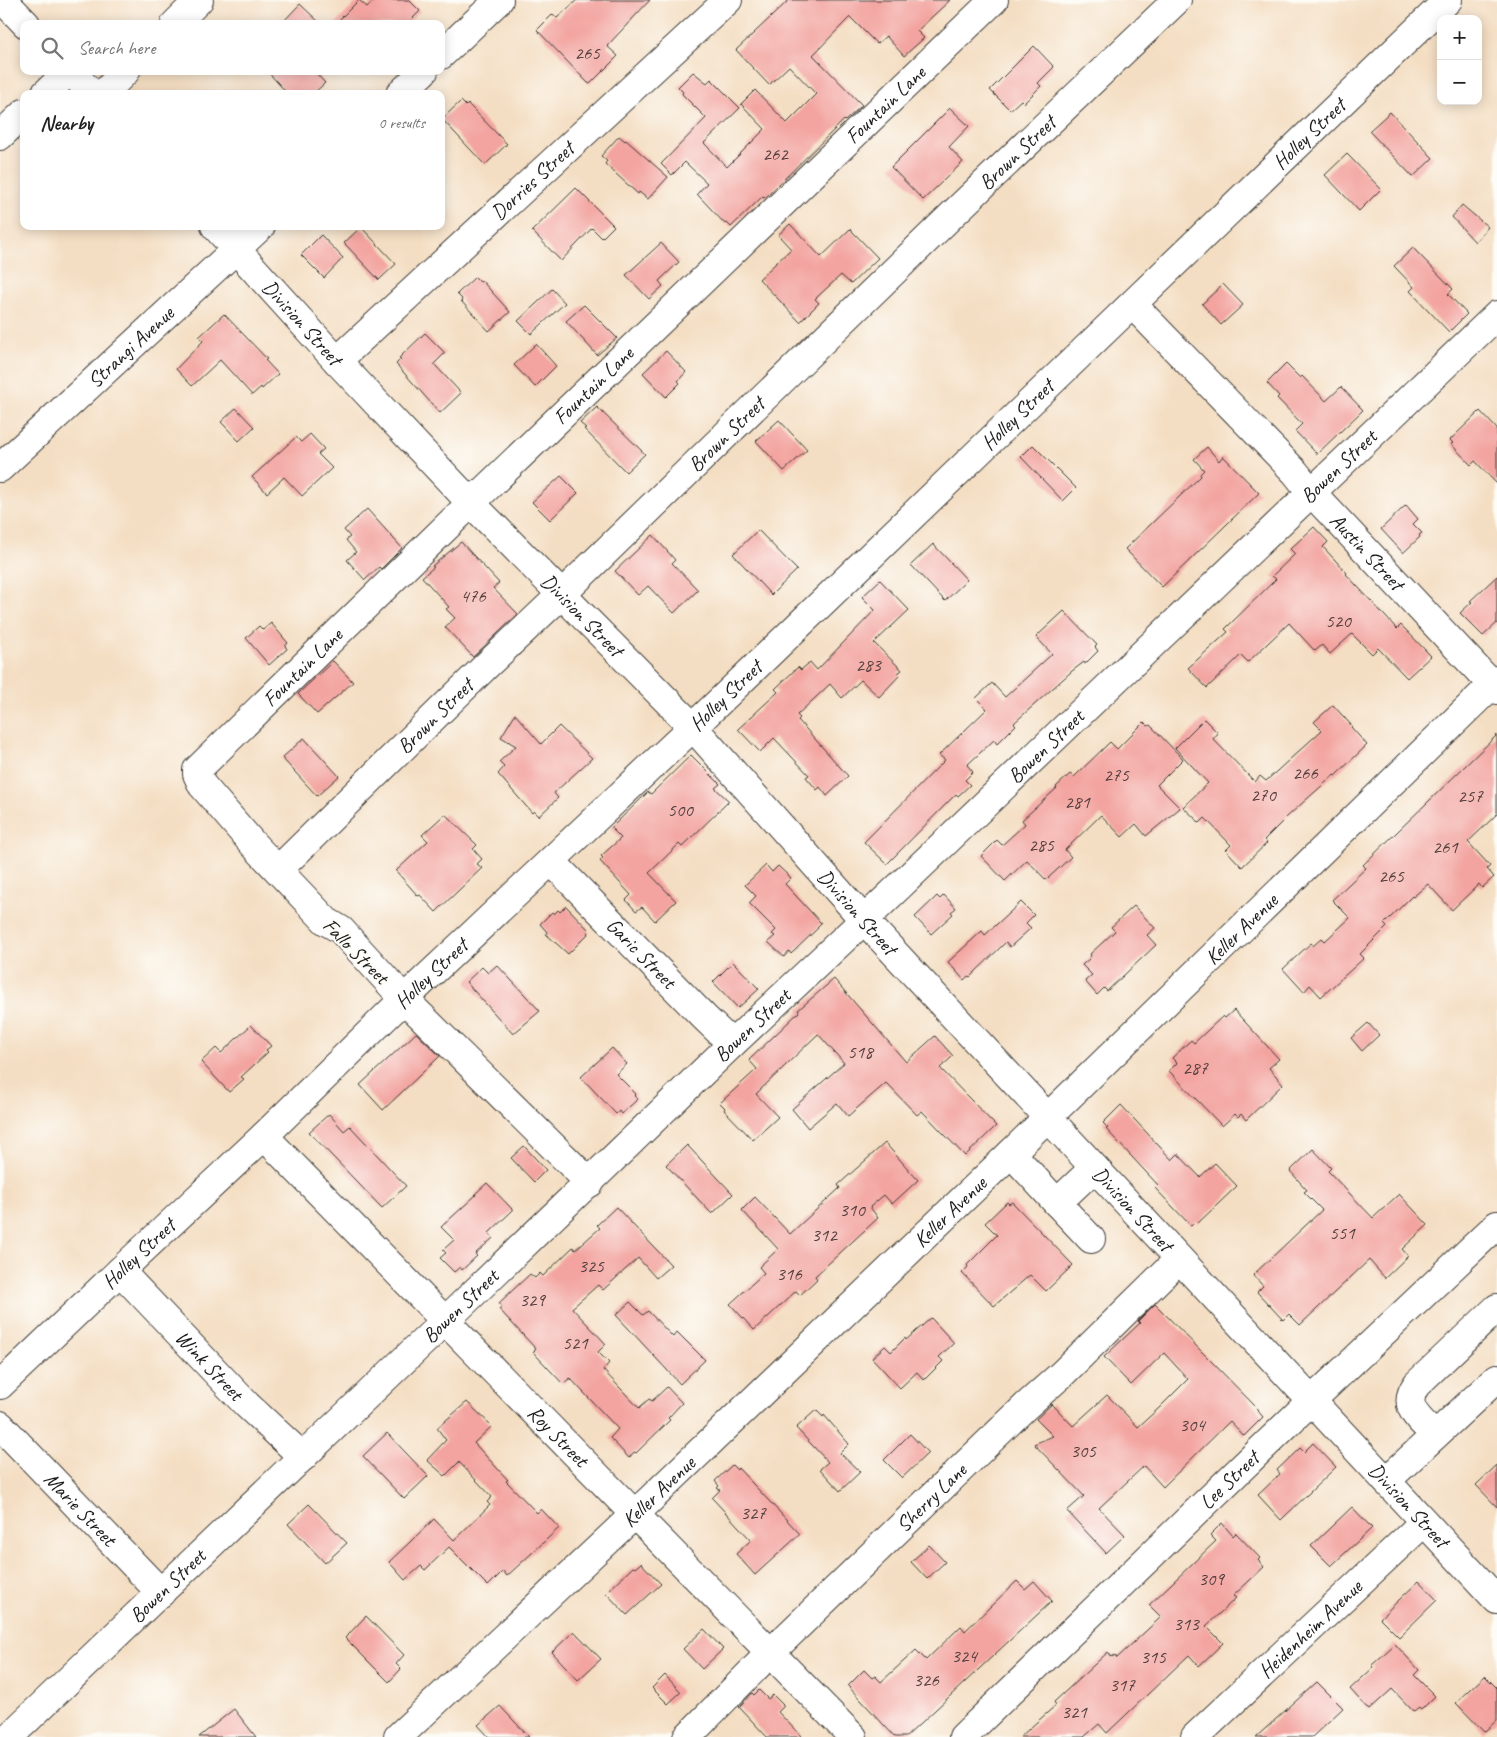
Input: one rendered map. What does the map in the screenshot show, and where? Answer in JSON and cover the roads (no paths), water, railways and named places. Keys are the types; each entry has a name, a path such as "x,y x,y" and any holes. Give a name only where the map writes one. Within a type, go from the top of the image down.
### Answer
{"street":[{"path":"3,0 22,20"},
{"path":"179,20 199,0"},
{"path":"445,51 499,0"},
{"name":"Dorries Street","path":"337,361 728,0"},
{"name":"Fountain Lane","path":"197,774 203,764 471,503 994,0"},
{"name":"Brown Street","path":"278,870 954,212 1177,0"},
{"name":"Holley Street","path":"0,1385 264,1136 404,999 693,727 1448,0"},
{"path":"49,90 66,75"},
{"path":"74,75 88,90"},
{"path":"107,90 122,75"},
{"path":"404,90 420,75"},
{"path":"0,136 20,117"},
{"name":"Division Street","path":"219,230 337,361 471,503 693,727 864,920 1497,1600"},
{"name":"Strangi Avenue","path":"0,468 257,230"},
{"name":"Austin Street","path":"1133,305 1295,472 1311,492 1495,685"},
{"name":"Bowen Street","path":"22,1733 161,1594 732,1044 1497,315"},
{"name":"Keller Avenue","path":"398,1737 634,1515 1495,685"},
{"name":"Fallo Street","path":"197,774 202,784 253,844 326,921 341,930 404,999 590,1182"},
{"name":"Garic Street","path":"551,861 732,1044"},
{"name":"Roy Street","path":"264,1136 853,1737"},
{"path":"1011,1153 1091,1240"},
{"path":"1057,1204 1094,1168"},
{"name":"Lee Street","path":"963,1737 1311,1401 1495,1232"},
{"name":"Sherry Lane","path":"687,1737 770,1653 1026,1406 1062,1374 1179,1259"},
{"name":"Wink Street","path":"120,1271 247,1405 303,1457"},
{"path":"1436,1436 1412,1411 1410,1402 1412,1391 1417,1384 1497,1308"},
{"path":"1386,1481 1497,1378"},
{"name":"Marie Street","path":"0,1425 161,1594"},
{"name":"Heidenheim Avenue","path":"1195,1737 1424,1522"}]}
